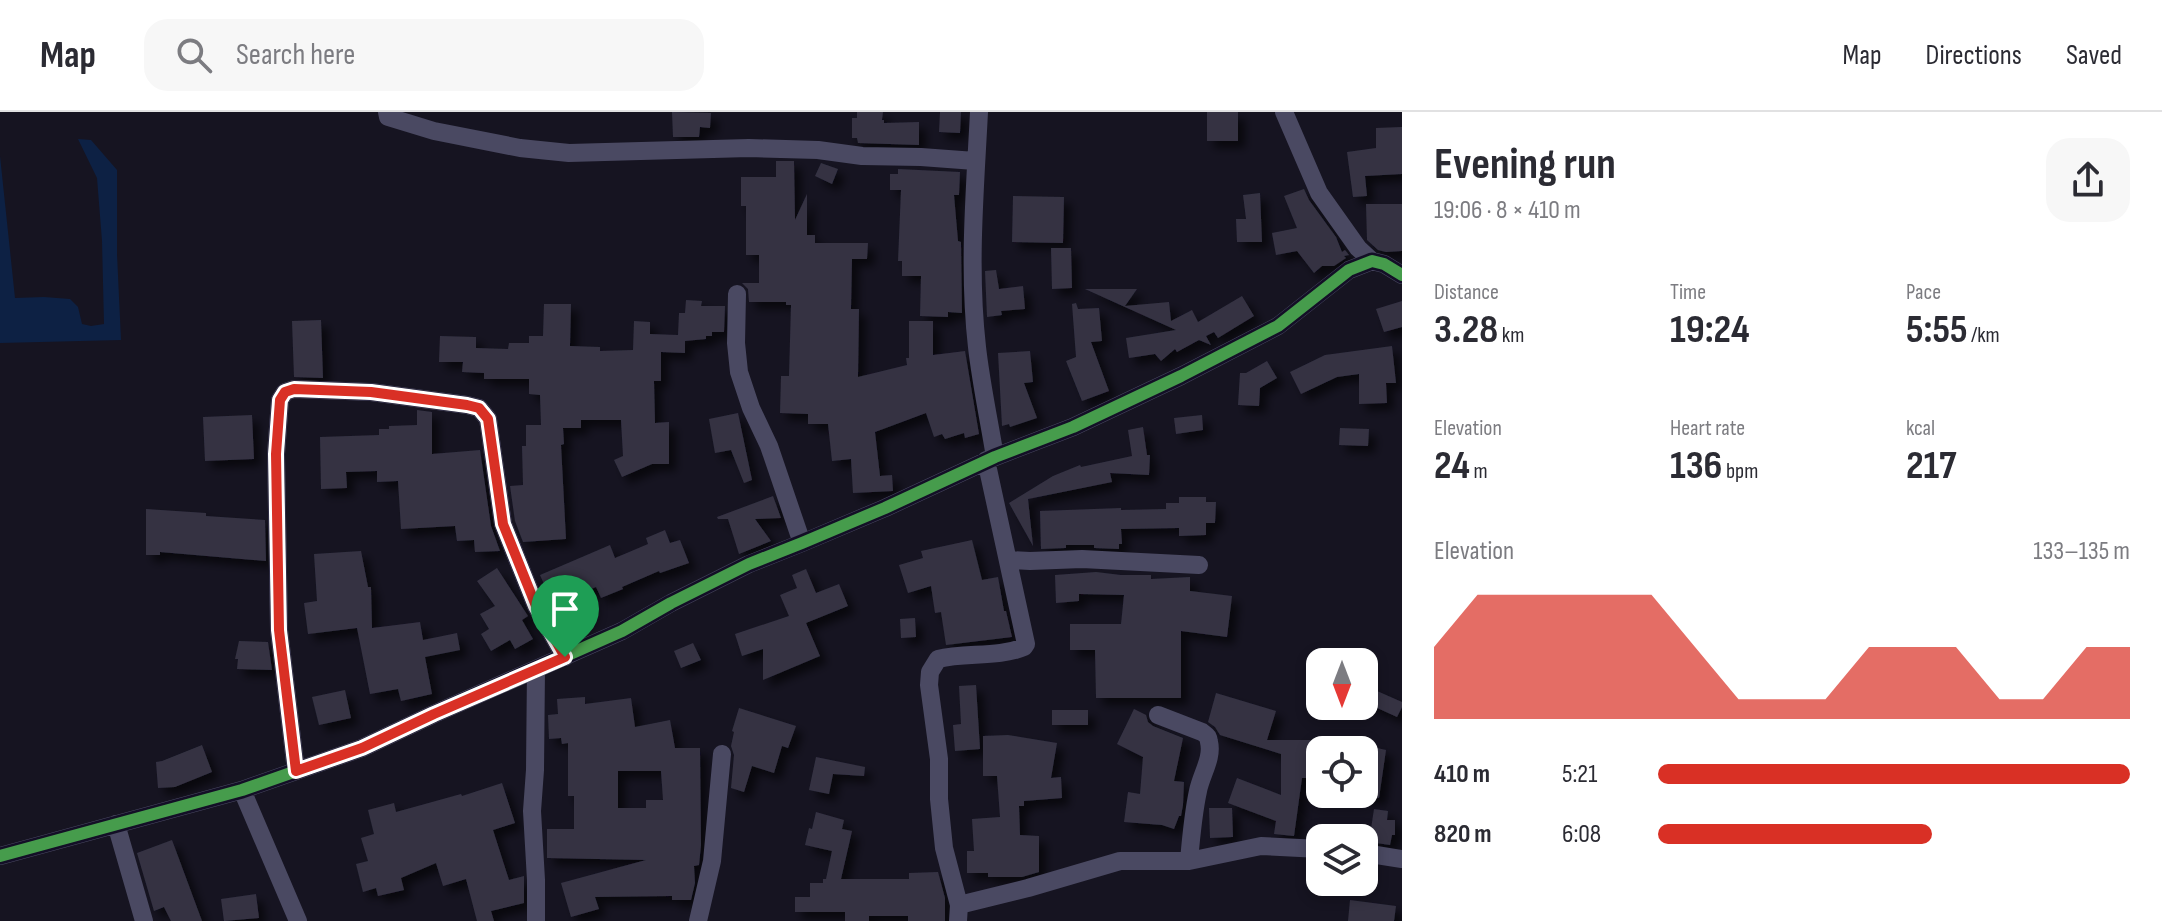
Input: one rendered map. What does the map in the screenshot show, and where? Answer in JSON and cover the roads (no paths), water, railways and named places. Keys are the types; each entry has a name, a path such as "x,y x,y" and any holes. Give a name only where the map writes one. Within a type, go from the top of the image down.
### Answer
{"street":[{"path":"387,112 388,117 434,131 520,148 569,153 749,148 975,161"},
{"path":"979,112 972,235 977,349 990,458 1026,644 1013,651 938,659 930,672 944,848 959,913 1028,888 1120,861 1189,861 1261,846 1306,848"},
{"path":"1284,112 1319,193 1358,248 1372,261 1402,275"},
{"path":"0,856 242,790 362,748 622,631 736,570 885,508 990,458 1073,427 1278,326 1349,270 1372,261"},
{"path":"737,294 739,372 751,408 769,446 802,543"},
{"path":"296,771 279,617 276,454 280,400 285,392 294,389 371,392 479,408 488,419 503,524 536,606 565,657"},
{"path":"1008,560 1082,559 1199,565"},
{"path":"536,669 532,811 536,921"},
{"path":"1158,715 1202,732 1208,736 1210,744 1195,805 1189,861"},
{"path":"698,921 712,861 722,754"},
{"path":"242,790 298,921"},
{"path":"116,824 144,921"},
{"path":"1378,855 1402,859"}],"water":[{"path":"78,139 91,140 117,170 121,340 0,343 0,156 15,298 70,299 78,307 82,324 104,324 97,178"}]}
